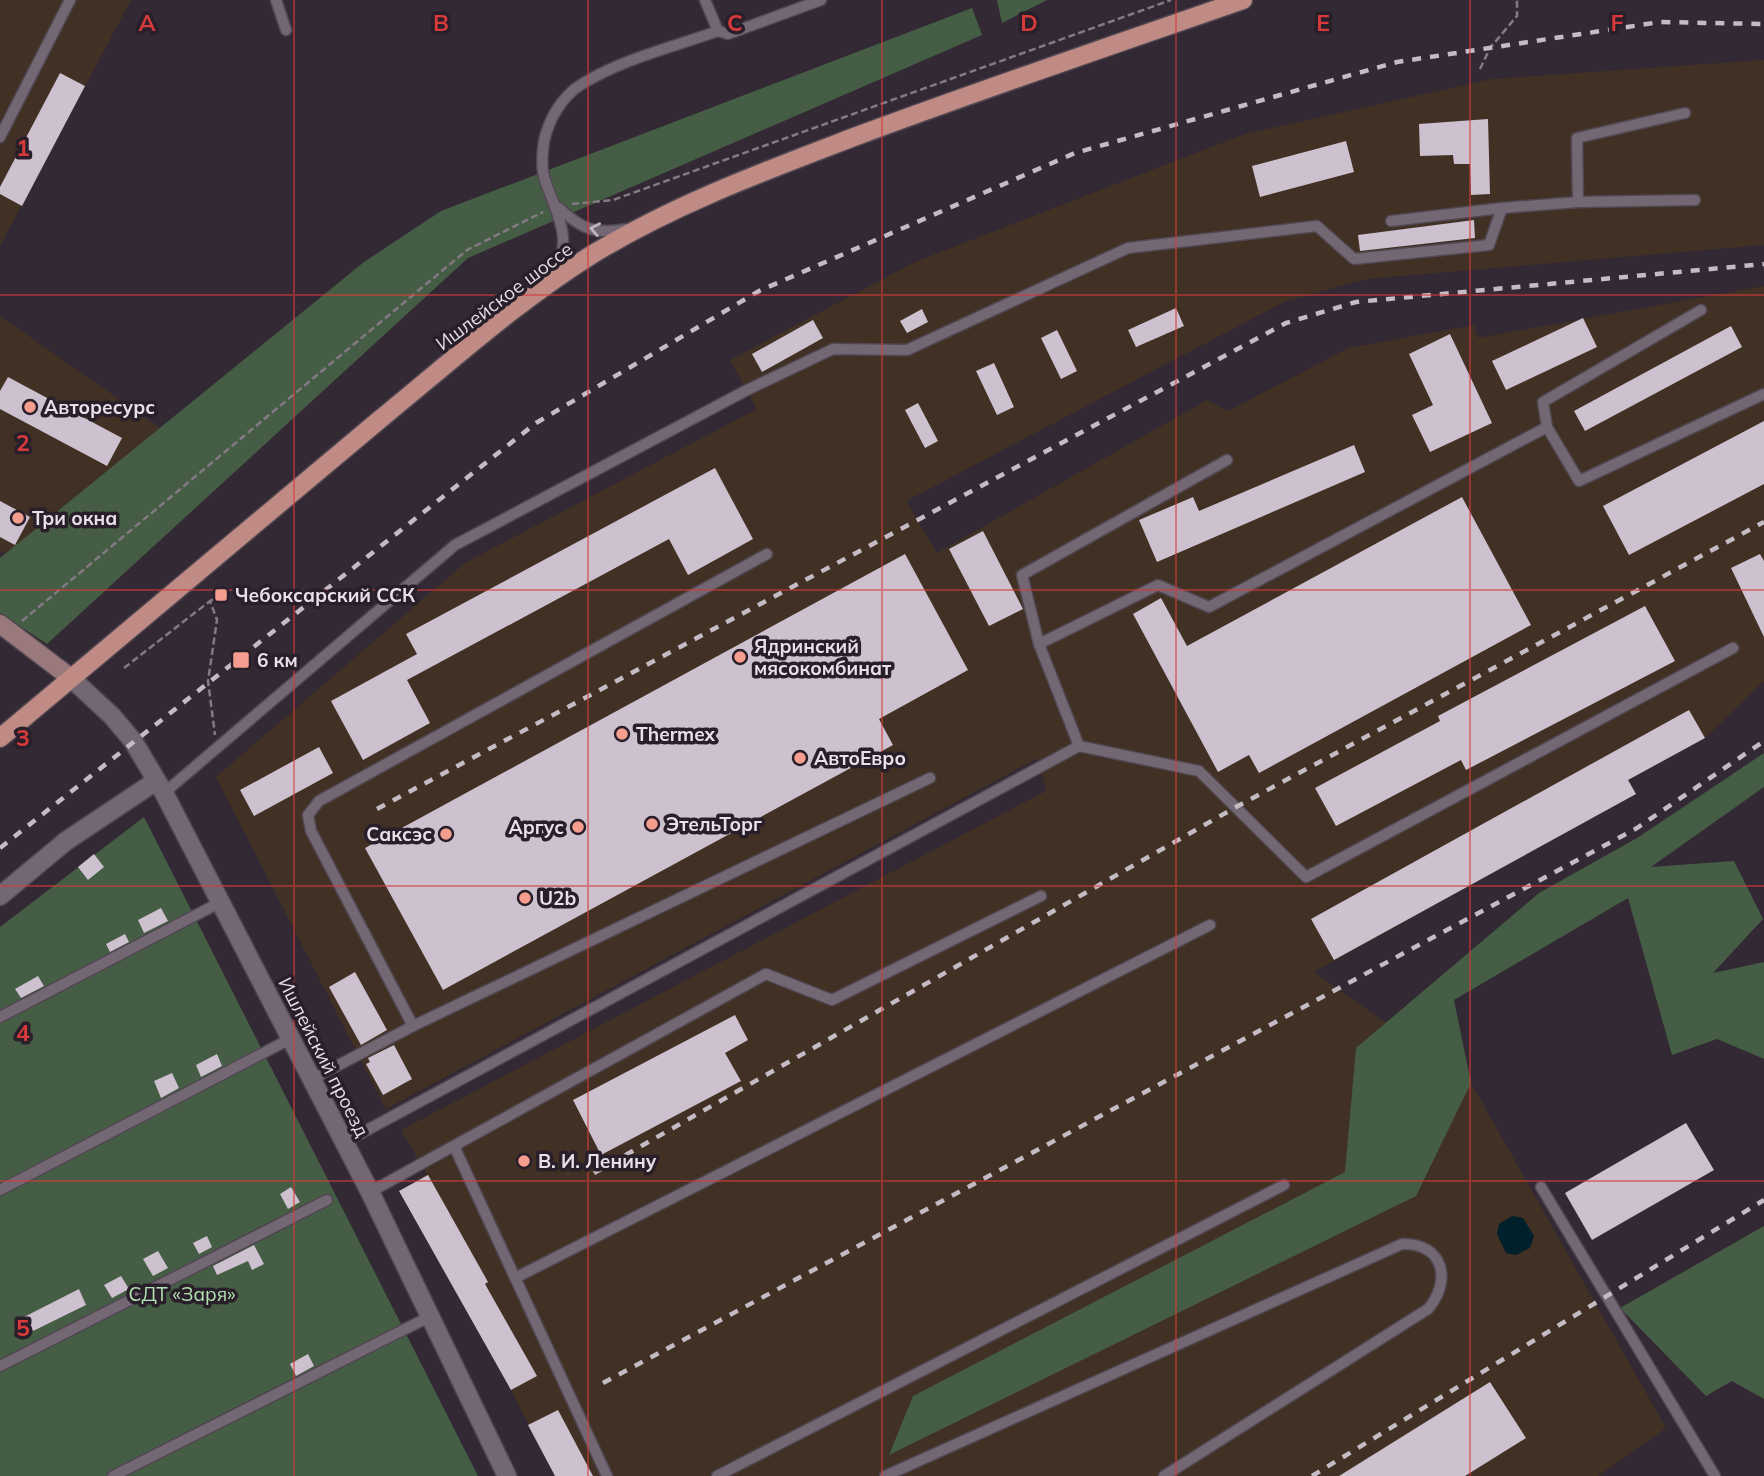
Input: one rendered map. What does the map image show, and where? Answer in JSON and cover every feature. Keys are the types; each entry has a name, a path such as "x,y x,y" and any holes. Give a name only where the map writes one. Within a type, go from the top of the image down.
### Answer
{"main road":[{"name":"Ишлейское шоссе","path":"0,738 480,338 553,281 594,254 729,184 906,118 1243,0"}],"street":[{"path":"0,624 71,678"},
{"name":"Ишлейский проезд","path":"71,678 112,716 133,741 160,787 345,1142 507,1476"},
{"path":"0,896 66,841 160,787"}],"lane":[{"path":"0,137 70,0"},
{"path":"276,0 286,30"},
{"path":"705,0 718,31"},
{"path":"553,281 560,264 564,228 544,180 542,153 547,128 561,103 580,85 622,65 718,31 728,33 821,0"},
{"path":"1578,202 1577,138 1685,113"},
{"path":"1391,221 1578,202 1695,200"},
{"path":"556,206 576,224 596,231 642,227"},
{"path":"160,787 217,748 455,545 747,390 833,349 907,350 1128,248 1317,226 1354,259 1489,245 1502,208"},
{"path":"1701,310 1543,402 1548,427 1579,481 1764,394"},
{"path":"1039,644 1158,585 1209,607 1548,427"},
{"path":"1079,746 1039,644 1022,575 1227,460"},
{"path":"413,1026 311,831 308,815 319,801 767,554"},
{"path":"345,1142 1079,746 1199,771 1306,877 1733,648"},
{"path":"313,1079 413,1026 930,778"},
{"path":"370,1192 766,974 832,1000 1041,896"},
{"path":"0,1017 221,902"},
{"path":"515,1279 1210,925"},
{"path":"0,1190 292,1038"},
{"path":"454,1146 607,1476"},
{"path":"717,1476 1284,1185"},
{"path":"1541,1187 1714,1476"},
{"path":"0,1366 327,1200"},
{"path":"885,1476 1402,1244 1416,1244 1429,1249 1436,1257 1441,1270 1441,1286 1438,1298 1428,1309 1164,1476"},
{"path":"113,1476 431,1316"}],"path":[{"path":"1480,69 1490,48 1517,16 1517,0"},
{"path":"124,668 221,595"},
{"path":"210,601 217,620 208,681 217,748"}],"shaded area":[{"path":"0,0 131,0 0,246"},
{"path":"1764,60 1764,245 1366,279 1286,301 906,501 937,553 1207,400 1228,411 1349,348 1474,325 1478,338 1764,286 1764,681 1705,738 1629,780 1636,794 1314,972 1471,1083 1666,1428 1598,1476 555,1476 511,1390 399,1191 427,1174 401,1130 1046,791 1038,758 386,1109 216,777 465,563 757,409 730,360 915,262 1245,134 1492,79"},
{"path":"0,316 160,428 6,554 0,551"}],"green space":[{"path":"997,0 1047,0 1002,23"},
{"path":"972,8 982,35 468,258 47,644 0,613 0,558 364,262 441,211"},
{"path":"1764,753 1764,787 1651,867 1734,861 1763,919 1713,973 1764,962 1764,1059 1717,1039 1672,1055 1628,898 1454,1000 1471,1083 1416,1196 889,1455 913,1396 1345,1172 1356,1048 1539,893 1637,838"},
{"name":"СДТ «Заря»","path":"144,817 478,1476 0,1476 0,927"},
{"path":"1764,1226 1764,1399 1732,1381 1706,1396 1620,1308"}],"water":[{"path":"1512,1216 1523,1218 1534,1236 1530,1248 1516,1255 1506,1253 1497,1234 1499,1224"}],"building":[{"path":"60,73 85,86 22,206 0,194 0,187"},
{"path":"1488,119 1490,194 1471,195 1470,164 1454,164 1453,155 1420,156 1419,124"},
{"path":"1346,141 1354,172 1260,197 1252,166"},
{"path":"1474,220 1475,238 1360,251 1358,235"},
{"path":"1176,308 1184,326 1136,347 1128,330"},
{"path":"922,309 928,322 907,333 900,321"},
{"path":"1583,318 1597,347 1506,390 1492,361"},
{"path":"813,320 823,338 762,372 752,354"},
{"path":"1731,326 1742,347 1585,431 1574,411"},
{"path":"1057,330 1077,371 1061,379 1041,338"},
{"path":"1450,334 1492,423 1430,452 1412,415 1433,405 1409,354"},
{"path":"994,363 1014,407 997,415 976,371"},
{"path":"8,377 122,438 107,466 0,409 0,391"},
{"path":"918,403 938,441 925,448 905,410"},
{"path":"1764,421 1764,484 1629,555 1603,506"},
{"path":"1354,445 1365,472 1157,562 1139,520 1193,497 1199,511"},
{"path":"715,468 753,539 688,575 669,539 407,680 430,723 363,760 331,701 417,654 406,634"},
{"path":"1462,497 1531,625 1259,773 1249,755 1218,772 1133,614 1161,598 1187,646"},
{"path":"0,501 30,517 15,545 0,537"},
{"path":"983,531 1023,609 989,626 949,549"},
{"path":"905,554 968,670 879,719 893,745 443,990 365,848"},
{"path":"1760,554 1764,561 1764,637 1731,568"},
{"path":"1645,606 1675,661 1466,770 1461,760 1336,826 1315,788 1440,721 1438,716"},
{"path":"1689,710 1705,738 1628,780 1636,794 1334,960 1311,919"},
{"path":"319,747 333,773 254,816 240,790"},
{"path":"94,854 104,867 88,880 78,867"},
{"path":"161,908 168,921 144,933 138,920"},
{"path":"125,934 129,942 110,952 106,944"},
{"path":"355,972 387,1030 361,1045 329,987"},
{"path":"38,976 44,986 21,998 15,989"},
{"path":"735,1015 748,1040 725,1053 741,1081 601,1155 573,1100"},
{"path":"394,1045 412,1079 383,1095 366,1064 370,1062 368,1058"},
{"path":"217,1054 222,1066 201,1077 196,1065"},
{"path":"172,1073 179,1088 161,1098 154,1081"},
{"path":"1686,1123 1714,1170 1592,1240 1565,1193"},
{"path":"428,1175 537,1376 511,1390 399,1191"},
{"path":"291,1187 300,1202 288,1209 280,1194"},
{"path":"207,1236 212,1247 199,1254 193,1243"},
{"path":"254,1245 264,1264 252,1270 248,1261 217,1275 213,1266"},
{"path":"158,1251 168,1268 153,1276 143,1259"},
{"path":"121,1276 129,1289 112,1298 104,1285"},
{"path":"79,1289 86,1305 33,1331 24,1317"},
{"path":"308,1354 314,1366 296,1376 290,1364"},
{"path":"1490,1382 1526,1438 1465,1476 1339,1476"},
{"path":"558,1410 593,1476 555,1476 528,1425"}],"railway":[{"path":"0,848 536,423 759,291 1075,153 1397,62 1660,22 1764,24"},
{"path":"377,809 1286,323 1356,302 1764,264"},
{"path":"594,1173 1236,807 1764,522"},
{"path":"603,1383 1637,828 1764,741"},
{"path":"1312,1476 1764,1200"}],"place":[{"name":"Авторесурс","path":"30,407"},
{"name":"Три окна","path":"18,518"},
{"name":"Чебоксарский ССК","path":"221,595"},
{"name":"Ядринский мясокомбинат","path":"740,657"},
{"name":"6 км","path":"241,660"},
{"name":"Thermex","path":"622,734"},
{"name":"АвтоЕвро","path":"800,758"},
{"name":"ЭтельТорг","path":"652,824"},
{"name":"Аргус","path":"578,827"},
{"name":"Саксэс","path":"446,834"},
{"name":"U2b","path":"525,898"},
{"name":"В. И. Ленину","path":"524,1161"}]}
